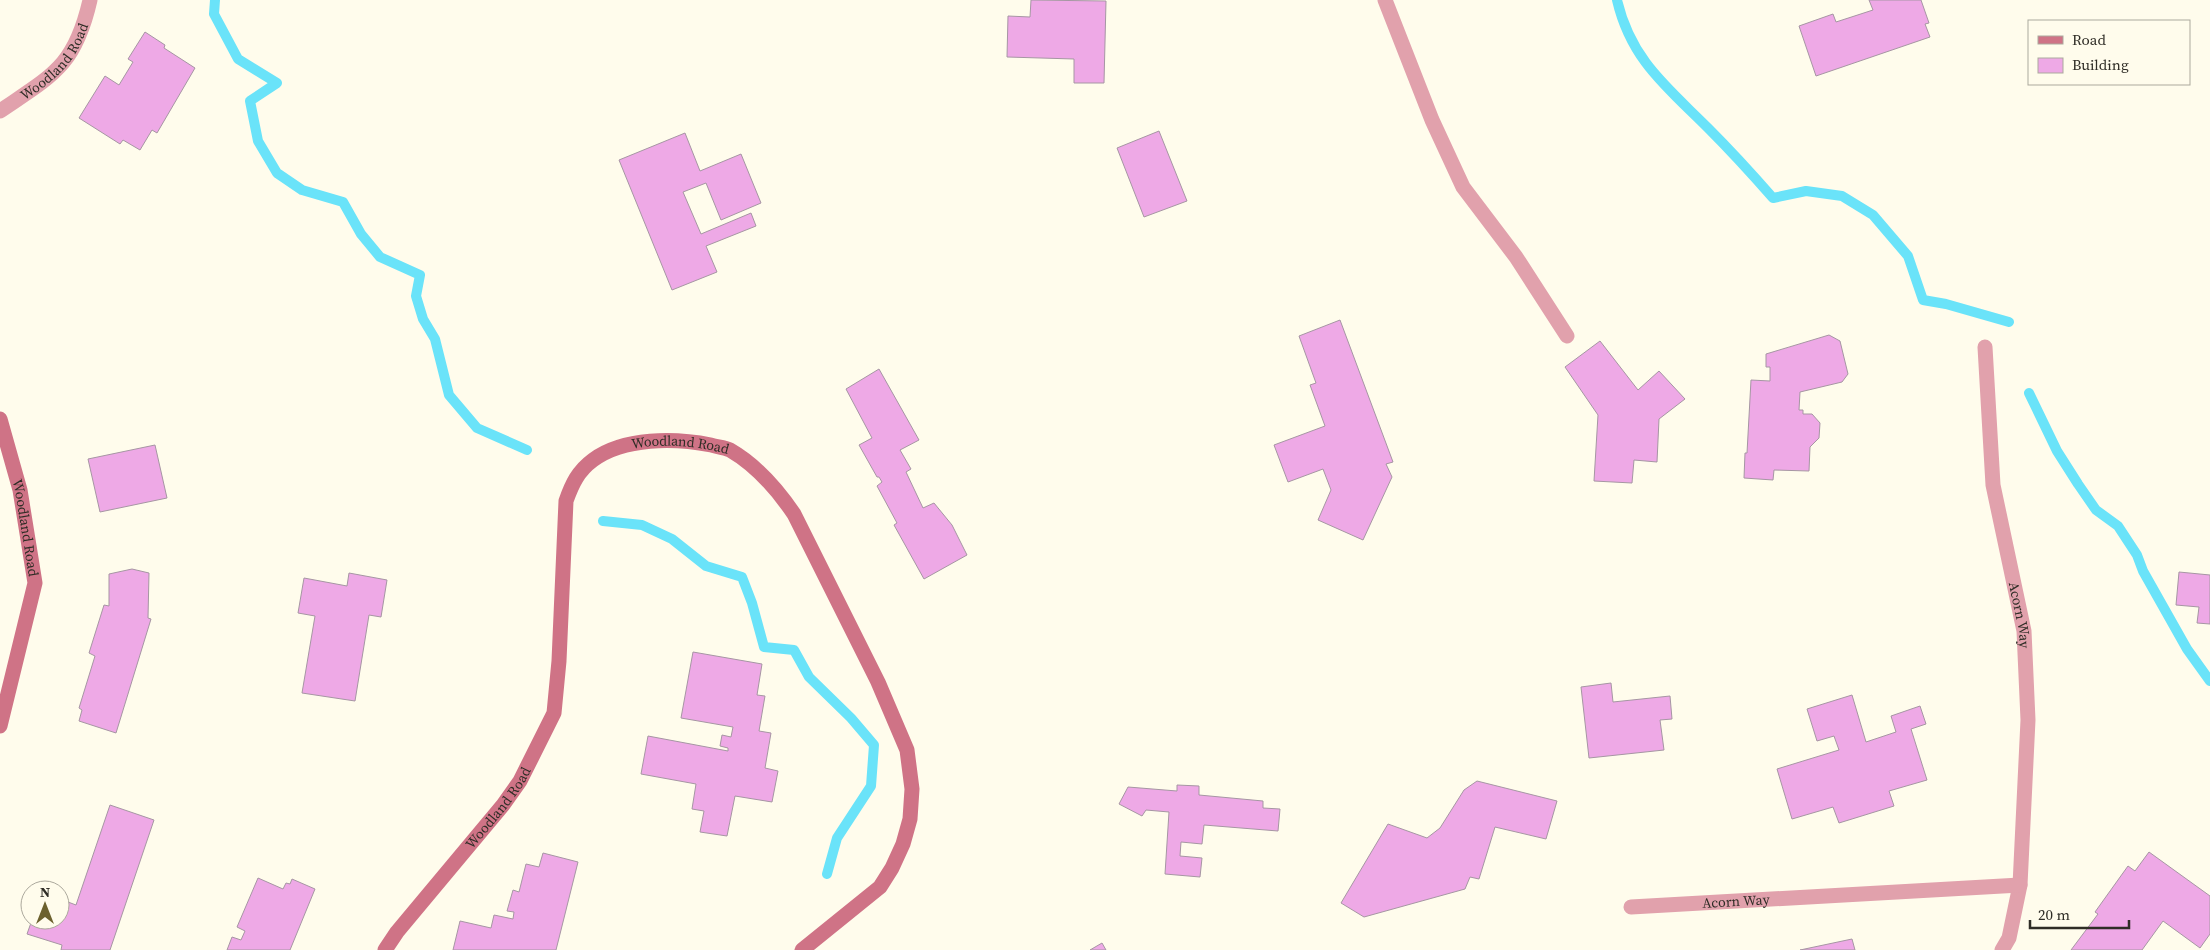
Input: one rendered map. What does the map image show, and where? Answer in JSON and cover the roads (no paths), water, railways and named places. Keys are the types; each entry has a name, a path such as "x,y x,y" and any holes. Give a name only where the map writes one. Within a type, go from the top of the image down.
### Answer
{"street":[{"name":"Woodland Road","path":"0,111 51,76 70,56 83,29 90,0"},
{"path":"1385,0 1432,120 1463,187 1516,257 1567,336"},
{"name":"Acorn Way","path":"1985,347 1993,485 2024,631 2028,720 2020,885 2009,938 2002,950"},
{"name":"Woodland Road","path":"0,419 20,490 34,582 0,726"},
{"name":"Woodland Road","path":"385,950 396,932 503,805 520,781 554,713 559,661 566,501 576,476 593,460 613,450 648,441 681,441 728,448 749,463 794,514 878,682 906,750 912,788 910,819 903,844 892,868 880,887 802,950"},
{"name":"Acorn Way","path":"1631,907 2020,885"}],"waterway":[{"path":"215,0 214,14 238,59 277,83 250,101 258,141 277,173 302,190 343,202 361,234 380,257 420,275 416,296 423,319 435,339 449,395 477,428 527,450"},
{"path":"1617,0 1631,40 1652,71 1725,145 1773,198 1806,191 1842,196 1873,215 1908,256 1923,300 1946,304 2009,322"},
{"path":"2029,393 2057,451 2096,510 2118,526 2137,555 2143,571 2187,649 2210,681"},
{"path":"603,521 642,525 672,539 706,566 742,577 752,603 764,647 794,650 809,677 851,718 874,745 871,786 837,838 827,874"}]}
